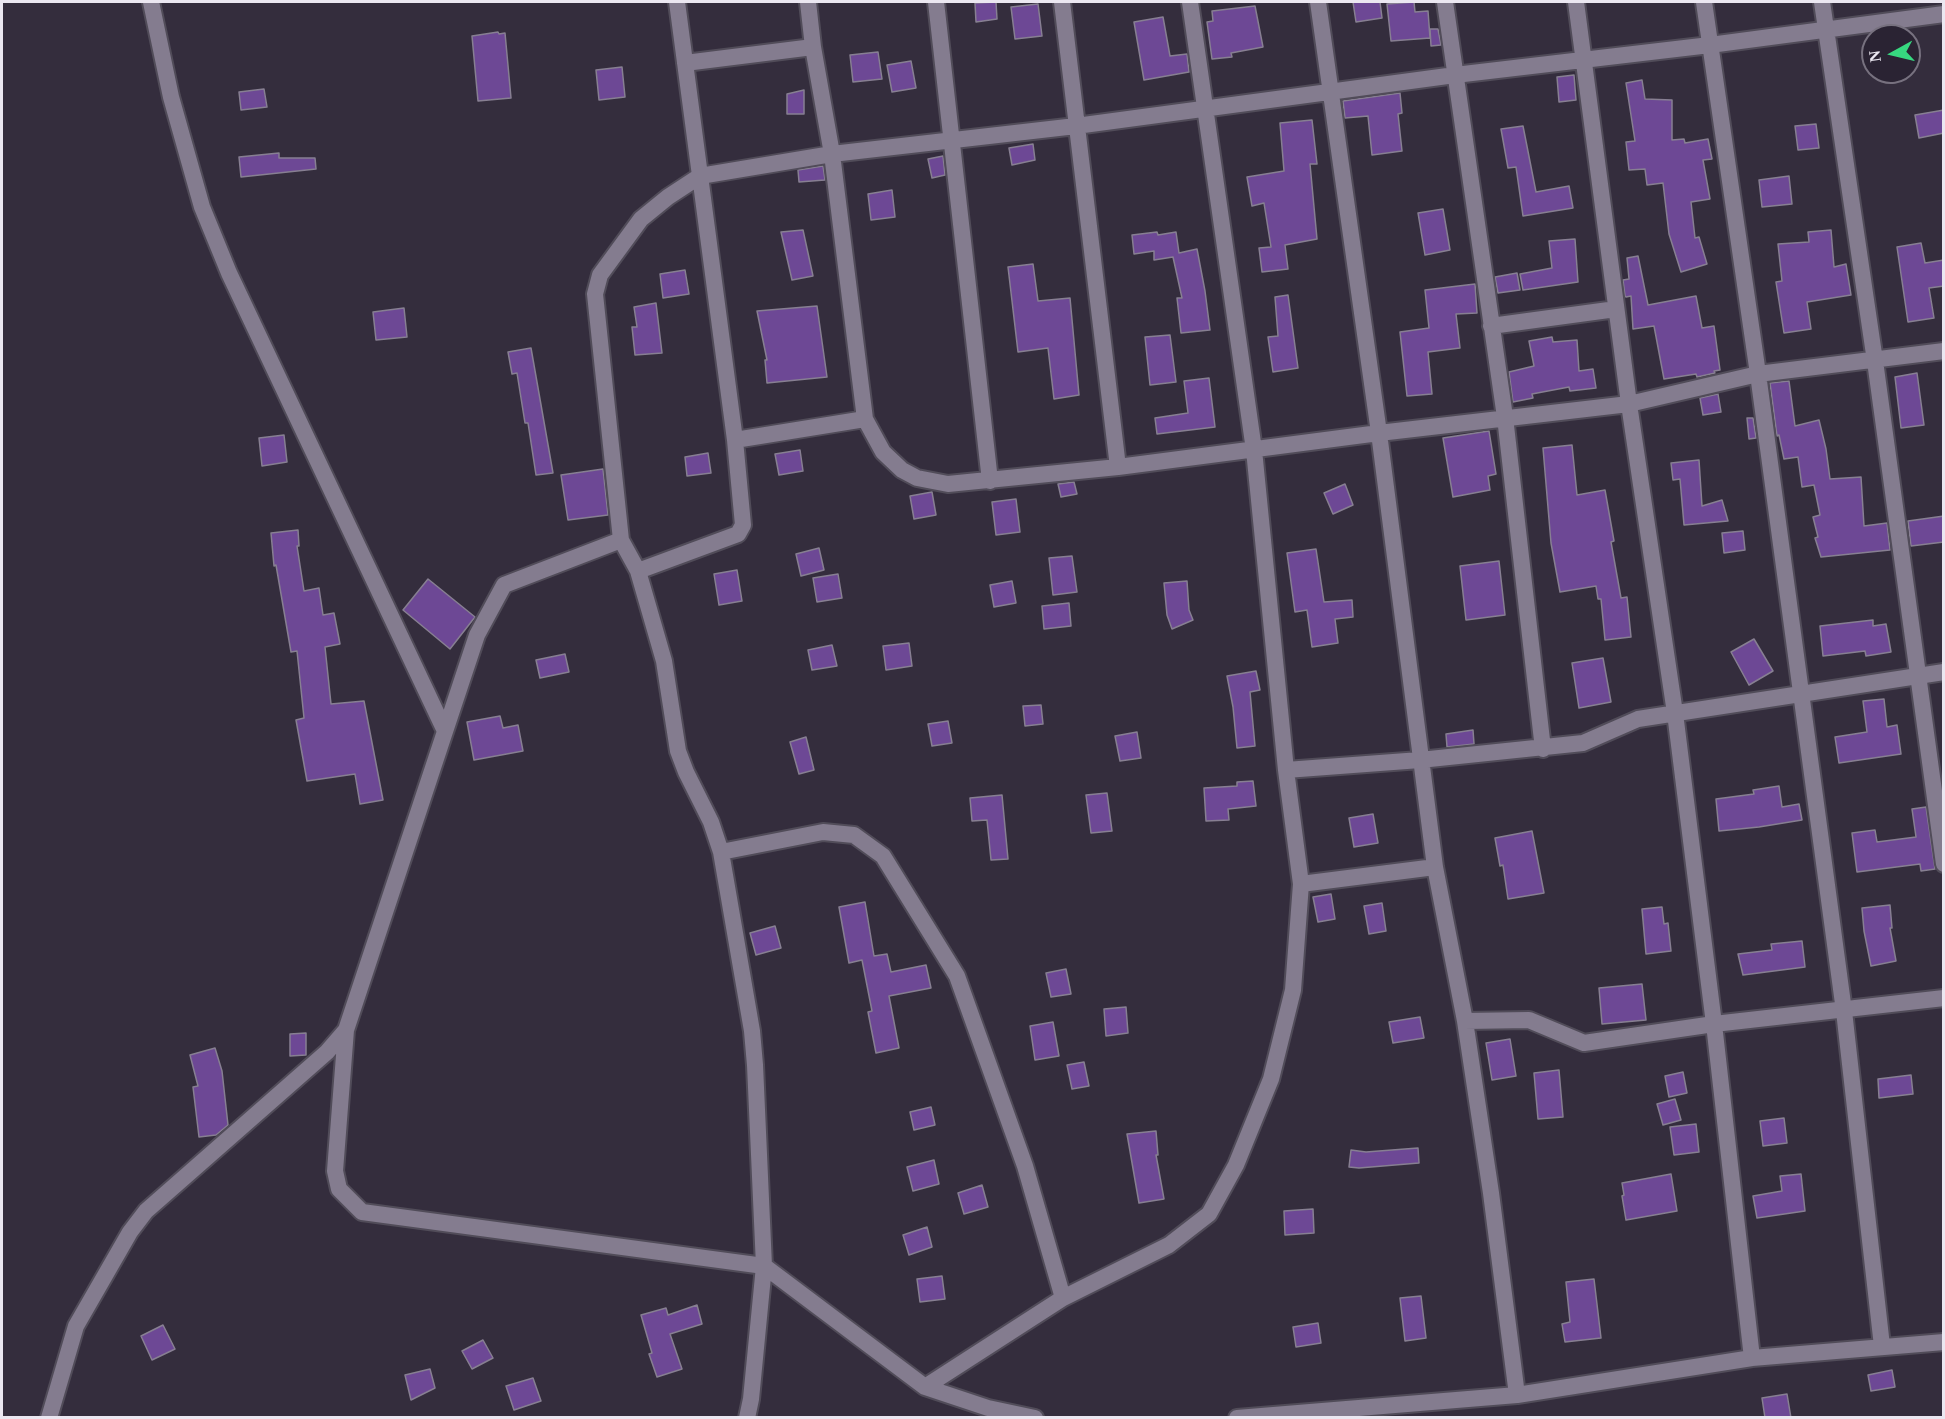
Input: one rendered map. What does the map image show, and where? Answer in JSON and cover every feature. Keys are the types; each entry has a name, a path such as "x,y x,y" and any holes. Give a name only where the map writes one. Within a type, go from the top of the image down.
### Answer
{"street":[{"path":"151,2 171,98 202,207 229,273 445,731"},
{"path":"638,572 738,534 743,525 735,440 676,2"},
{"path":"808,2 813,47 832,154 865,419 883,452 902,470 917,478 948,484 990,481 1118,467 1505,417 1629,404 1758,374 1944,351"},
{"path":"936,2 990,481"},
{"path":"1062,2 1118,467"},
{"path":"925,1387 1063,1298 1169,1245 1209,1214 1236,1165 1271,1079 1293,990 1301,884 1286,770 1254,450 1190,2"},
{"path":"1318,2 1379,433 1435,867 1465,1021 1491,1193 1517,1395"},
{"path":"1445,2 1505,417 1543,748"},
{"path":"1576,2 1629,404 1675,713 1714,1024 1752,1358"},
{"path":"1704,2 1758,374 1844,1011 1882,1346"},
{"path":"1822,2 1875,361 1944,864"},
{"path":"747,1418 764,1266 752,1031 721,852 711,822 678,751 664,661 638,572 621,540 595,294 600,275 641,219 668,197 700,176 832,154 1204,110 1455,75 1944,14"},
{"path":"685,63 813,47"},
{"path":"1491,326 1616,309"},
{"path":"735,440 865,419"},
{"path":"621,540 504,585 477,635 346,1030 335,1171 339,1190 362,1212 764,1266 925,1387 988,1408 1035,1418"},
{"path":"1286,770 1420,760 1584,743 1638,719 1944,672"},
{"path":"721,852 823,832 854,835 884,856 957,976 1025,1166 1063,1298"},
{"path":"1301,884 1435,867"},
{"path":"1465,1021 1529,1020 1584,1043 1714,1024 1944,998"},
{"path":"49,1418 76,1326 130,1232 146,1211 327,1052 346,1030"},
{"path":"1237,1418 1517,1395 1752,1358 1944,1342"}],"building":[{"path":"996,2 997,19 976,22 975,3"},
{"path":"1353,2 1380,2 1382,18 1356,22"},
{"path":"1414,2 1415,12 1428,11 1430,38 1391,41 1387,4"},
{"path":"1038,4 1042,36 1015,39 1011,7"},
{"path":"1255,6 1263,47 1231,53 1232,57 1212,59 1207,22 1213,21 1212,11"},
{"path":"1163,17 1170,56 1187,54 1189,72 1144,80 1134,22"},
{"path":"1430,29 1438,29 1441,45 1431,46"},
{"path":"498,32 499,34 505,33 511,98 478,101 472,36"},
{"path":"878,52 882,79 853,82 850,55"},
{"path":"911,61 916,88 892,92 887,65"},
{"path":"622,67 625,97 599,100 596,70"},
{"path":"1574,75 1576,100 1559,102 1557,77"},
{"path":"1642,80 1645,99 1672,100 1672,140 1684,139 1685,143 1708,139 1712,159 1703,160 1710,199 1691,202 1695,238 1699,237 1707,264 1681,272 1669,234 1663,183 1647,185 1645,169 1629,170 1626,142 1635,141 1626,83"},
{"path":"264,89 267,107 241,110 239,92"},
{"path":"804,90 804,114 787,114 787,94"},
{"path":"1400,93 1402,113 1398,114 1402,151 1372,155 1368,116 1345,118 1343,101"},
{"path":"1944,110 1944,133 1919,138 1915,115"},
{"path":"1312,120 1317,164 1310,164 1317,239 1285,245 1288,269 1262,272 1259,248 1271,247 1264,203 1252,206 1247,177 1284,171 1280,123"},
{"path":"1816,124 1819,148 1798,150 1795,126"},
{"path":"1523,126 1536,192 1569,186 1573,208 1523,216 1516,167 1508,168 1501,129"},
{"path":"1033,144 1035,160 1012,165 1009,148"},
{"path":"279,153 279,158 315,158 316,169 241,177 239,157"},
{"path":"943,156 945,175 932,178 928,159"},
{"path":"823,166 825,180 799,182 798,170"},
{"path":"1789,176 1792,204 1762,207 1759,180"},
{"path":"892,190 895,217 871,220 868,194"},
{"path":"1443,209 1450,250 1425,255 1418,213"},
{"path":"803,230 813,276 792,280 781,232"},
{"path":"1831,230 1834,267 1846,264 1851,295 1807,302 1811,329 1784,333 1776,282 1782,281 1778,244 1809,242 1808,232"},
{"path":"1157,232 1158,235 1176,232 1179,253 1197,249 1210,330 1181,333 1177,298 1182,298 1173,257 1154,260 1154,251 1134,254 1132,235"},
{"path":"1575,239 1578,282 1523,290 1520,274 1552,268 1549,241"},
{"path":"1921,243 1925,263 1944,260 1944,286 1929,288 1934,318 1908,322 1897,247"},
{"path":"1638,256 1648,305 1696,296 1702,328 1714,326 1720,370 1697,377 1696,374 1664,379 1654,326 1633,329 1631,296 1625,296 1623,280 1629,279 1627,258"},
{"path":"1033,264 1038,301 1070,298 1079,395 1054,399 1048,348 1018,352 1008,267"},
{"path":"685,270 689,294 663,298 660,274"},
{"path":"1517,273 1520,290 1498,293 1495,277"},
{"path":"1475,284 1477,313 1456,314 1460,348 1428,352 1432,394 1407,396 1400,332 1429,328 1425,290"},
{"path":"1288,295 1298,368 1273,372 1268,337 1278,336 1275,297"},
{"path":"656,303 662,353 635,355 632,327 637,327 634,307"},
{"path":"817,306 827,377 767,383 765,360 767,360 757,311"},
{"path":"404,308 407,337 376,340 373,312"},
{"path":"1170,335 1176,382 1150,385 1145,337"},
{"path":"1552,337 1553,342 1577,340 1579,371 1593,369 1596,388 1570,391 1569,387 1532,394 1533,398 1513,402 1509,372 1534,366 1529,341"},
{"path":"531,348 553,473 536,475 517,373 512,374 508,352"},
{"path":"1917,373 1924,425 1901,428 1895,377"},
{"path":"1209,378 1215,427 1157,434 1155,418 1188,413 1184,381"},
{"path":"1789,381 1795,426 1819,420 1830,479 1861,477 1864,526 1887,523 1890,550 1821,557 1815,538 1818,537 1813,517 1820,515 1814,485 1802,487 1798,457 1784,459 1779,435 1777,436 1770,383"},
{"path":"1718,394 1721,412 1703,415 1700,398"},
{"path":"1747,418 1753,418 1756,438 1749,439"},
{"path":"1489,431 1496,474 1488,476 1490,490 1453,497 1443,438"},
{"path":"284,435 287,462 262,466 259,438"},
{"path":"1572,445 1577,495 1605,490 1614,541 1611,542 1621,598 1627,597 1631,637 1605,640 1601,599 1598,599 1596,586 1560,592 1551,543 1543,448"},
{"path":"800,450 803,471 779,475 775,454"},
{"path":"708,453 711,473 687,476 685,457"},
{"path":"1699,460 1702,506 1722,500 1728,521 1684,525 1680,479 1673,480 1671,463"},
{"path":"603,469 608,515 568,520 561,475"},
{"path":"1074,482 1077,494 1061,497 1058,484"},
{"path":"1345,484 1353,505 1333,514 1324,493"},
{"path":"932,492 936,515 914,519 910,496"},
{"path":"1016,499 1020,532 996,535 992,502"},
{"path":"1944,516 1944,542 1911,546 1908,521"},
{"path":"298,530 299,546 297,546 304,591 319,588 323,615 334,613 340,644 325,647 331,704 364,701 383,800 360,804 355,774 307,781 296,720 304,718 297,651 291,652 276,565 274,566 271,533"},
{"path":"1743,531 1745,550 1724,553 1722,533"},
{"path":"819,548 824,570 801,576 796,554"},
{"path":"1316,549 1324,602 1352,600 1353,617 1335,619 1338,643 1312,647 1307,610 1295,612 1287,553"},
{"path":"1072,556 1077,592 1053,595 1049,558"},
{"path":"1499,561 1505,615 1466,620 1460,566"},
{"path":"737,570 742,601 719,605 714,574"},
{"path":"838,574 842,598 817,602 813,578"},
{"path":"428,579 475,617 450,649 403,610"},
{"path":"1012,581 1016,603 994,607 990,585"},
{"path":"1187,581 1189,610 1193,620 1172,629 1167,615 1164,583"},
{"path":"1069,603 1071,626 1044,629 1042,606"},
{"path":"1873,620 1873,626 1886,624 1891,652 1866,656 1865,651 1823,656 1820,626"},
{"path":"1754,639 1773,671 1749,685 1731,652"},
{"path":"909,643 912,666 886,670 883,646"},
{"path":"832,645 837,666 812,670 808,650"},
{"path":"565,654 569,672 540,678 536,660"},
{"path":"1603,658 1611,702 1579,708 1572,663"},
{"path":"1256,671 1260,690 1250,692 1255,746 1237,748 1227,676"},
{"path":"1884,699 1887,727 1897,725 1901,754 1839,763 1835,737 1867,732 1863,701"},
{"path":"1041,705 1043,724 1025,726 1023,706"},
{"path":"500,716 503,728 518,725 523,751 474,760 467,722"},
{"path":"948,721 952,743 932,746 928,724"},
{"path":"1473,730 1474,744 1447,747 1446,734"},
{"path":"1137,732 1141,758 1120,761 1115,736"},
{"path":"806,737 814,770 799,774 790,742"},
{"path":"1253,781 1256,806 1228,809 1229,820 1206,821 1204,788 1237,786 1237,782"},
{"path":"1779,786 1782,807 1799,804 1802,820 1719,831 1716,799 1754,794 1753,790"},
{"path":"1107,793 1112,831 1091,833 1086,795"},
{"path":"1002,795 1008,859 991,860 987,820 972,821 970,798"},
{"path":"1926,807 1935,869 1921,871 1920,864 1857,872 1852,833 1875,830 1877,842 1916,837 1912,809"},
{"path":"1373,814 1378,843 1354,847 1349,818"},
{"path":"1532,831 1544,893 1508,899 1503,865 1500,866 1495,838"},
{"path":"1331,894 1335,919 1318,922 1313,897"},
{"path":"865,902 874,956 887,954 891,972 926,965 931,988 889,996 899,1048 876,1053 868,1012 872,1011 862,960 849,963 839,907"},
{"path":"1382,903 1386,931 1369,934 1364,906"},
{"path":"1890,905 1892,928 1890,928 1896,961 1871,966 1862,908"},
{"path":"1662,907 1664,924 1668,923 1671,951 1646,954 1642,909"},
{"path":"775,926 781,948 756,955 750,933"},
{"path":"1802,941 1805,967 1743,975 1738,954 1772,950 1771,944"},
{"path":"1066,969 1071,994 1051,997 1046,973"},
{"path":"1642,984 1646,1020 1602,1024 1599,988"},
{"path":"1126,1007 1128,1033 1106,1036 1104,1009"},
{"path":"1420,1017 1424,1038 1393,1043 1389,1022"},
{"path":"1053,1022 1059,1056 1035,1060 1030,1026"},
{"path":"306,1033 306,1055 290,1056 290,1034"},
{"path":"1510,1039 1516,1076 1492,1080 1486,1043"},
{"path":"215,1048 222,1071 228,1125 216,1135 199,1137 193,1087 198,1086 190,1055"},
{"path":"1084,1062 1089,1086 1072,1089 1067,1065"},
{"path":"1559,1070 1563,1117 1538,1119 1534,1073"},
{"path":"1683,1072 1687,1093 1669,1097 1665,1076"},
{"path":"1911,1075 1913,1094 1879,1098 1878,1079"},
{"path":"1675,1099 1681,1120 1663,1125 1657,1104"},
{"path":"931,1107 935,1125 914,1130 910,1112"},
{"path":"1784,1118 1787,1143 1763,1146 1760,1121"},
{"path":"1696,1124 1699,1152 1674,1155 1670,1127"},
{"path":"1156,1131 1158,1155 1156,1155 1164,1199 1139,1203 1127,1134"},
{"path":"1418,1148 1419,1163 1349,1167 1351,1150 1366,1152"},
{"path":"934,1160 939,1184 913,1191 907,1167"},
{"path":"1671,1174 1677,1211 1626,1220 1622,1183"},
{"path":"1801,1174 1805,1211 1757,1218 1753,1196 1782,1191 1780,1176"},
{"path":"982,1185 988,1207 964,1214 958,1193"},
{"path":"1313,1209 1314,1233 1285,1235 1284,1211"},
{"path":"927,1227 932,1247 909,1255 903,1235"},
{"path":"942,1276 945,1299 920,1302 917,1279"},
{"path":"1594,1279 1601,1338 1565,1342 1562,1324 1570,1322 1566,1282"},
{"path":"1421,1296 1426,1338 1405,1341 1400,1298"},
{"path":"697,1305 702,1324 670,1334 682,1369 657,1377 649,1354 652,1353 641,1315 666,1308 668,1315"},
{"path":"1318,1323 1321,1343 1296,1347 1293,1327"},
{"path":"163,1325 175,1349 152,1360 141,1336"},
{"path":"483,1340 493,1358 472,1369 462,1351"},
{"path":"430,1369 435,1388 411,1400 405,1375"},
{"path":"1892,1370 1895,1387 1871,1391 1868,1375"},
{"path":"533,1378 541,1401 514,1410 506,1386"},
{"path":"1787,1394 1791,1418 1765,1418 1762,1398"}]}
